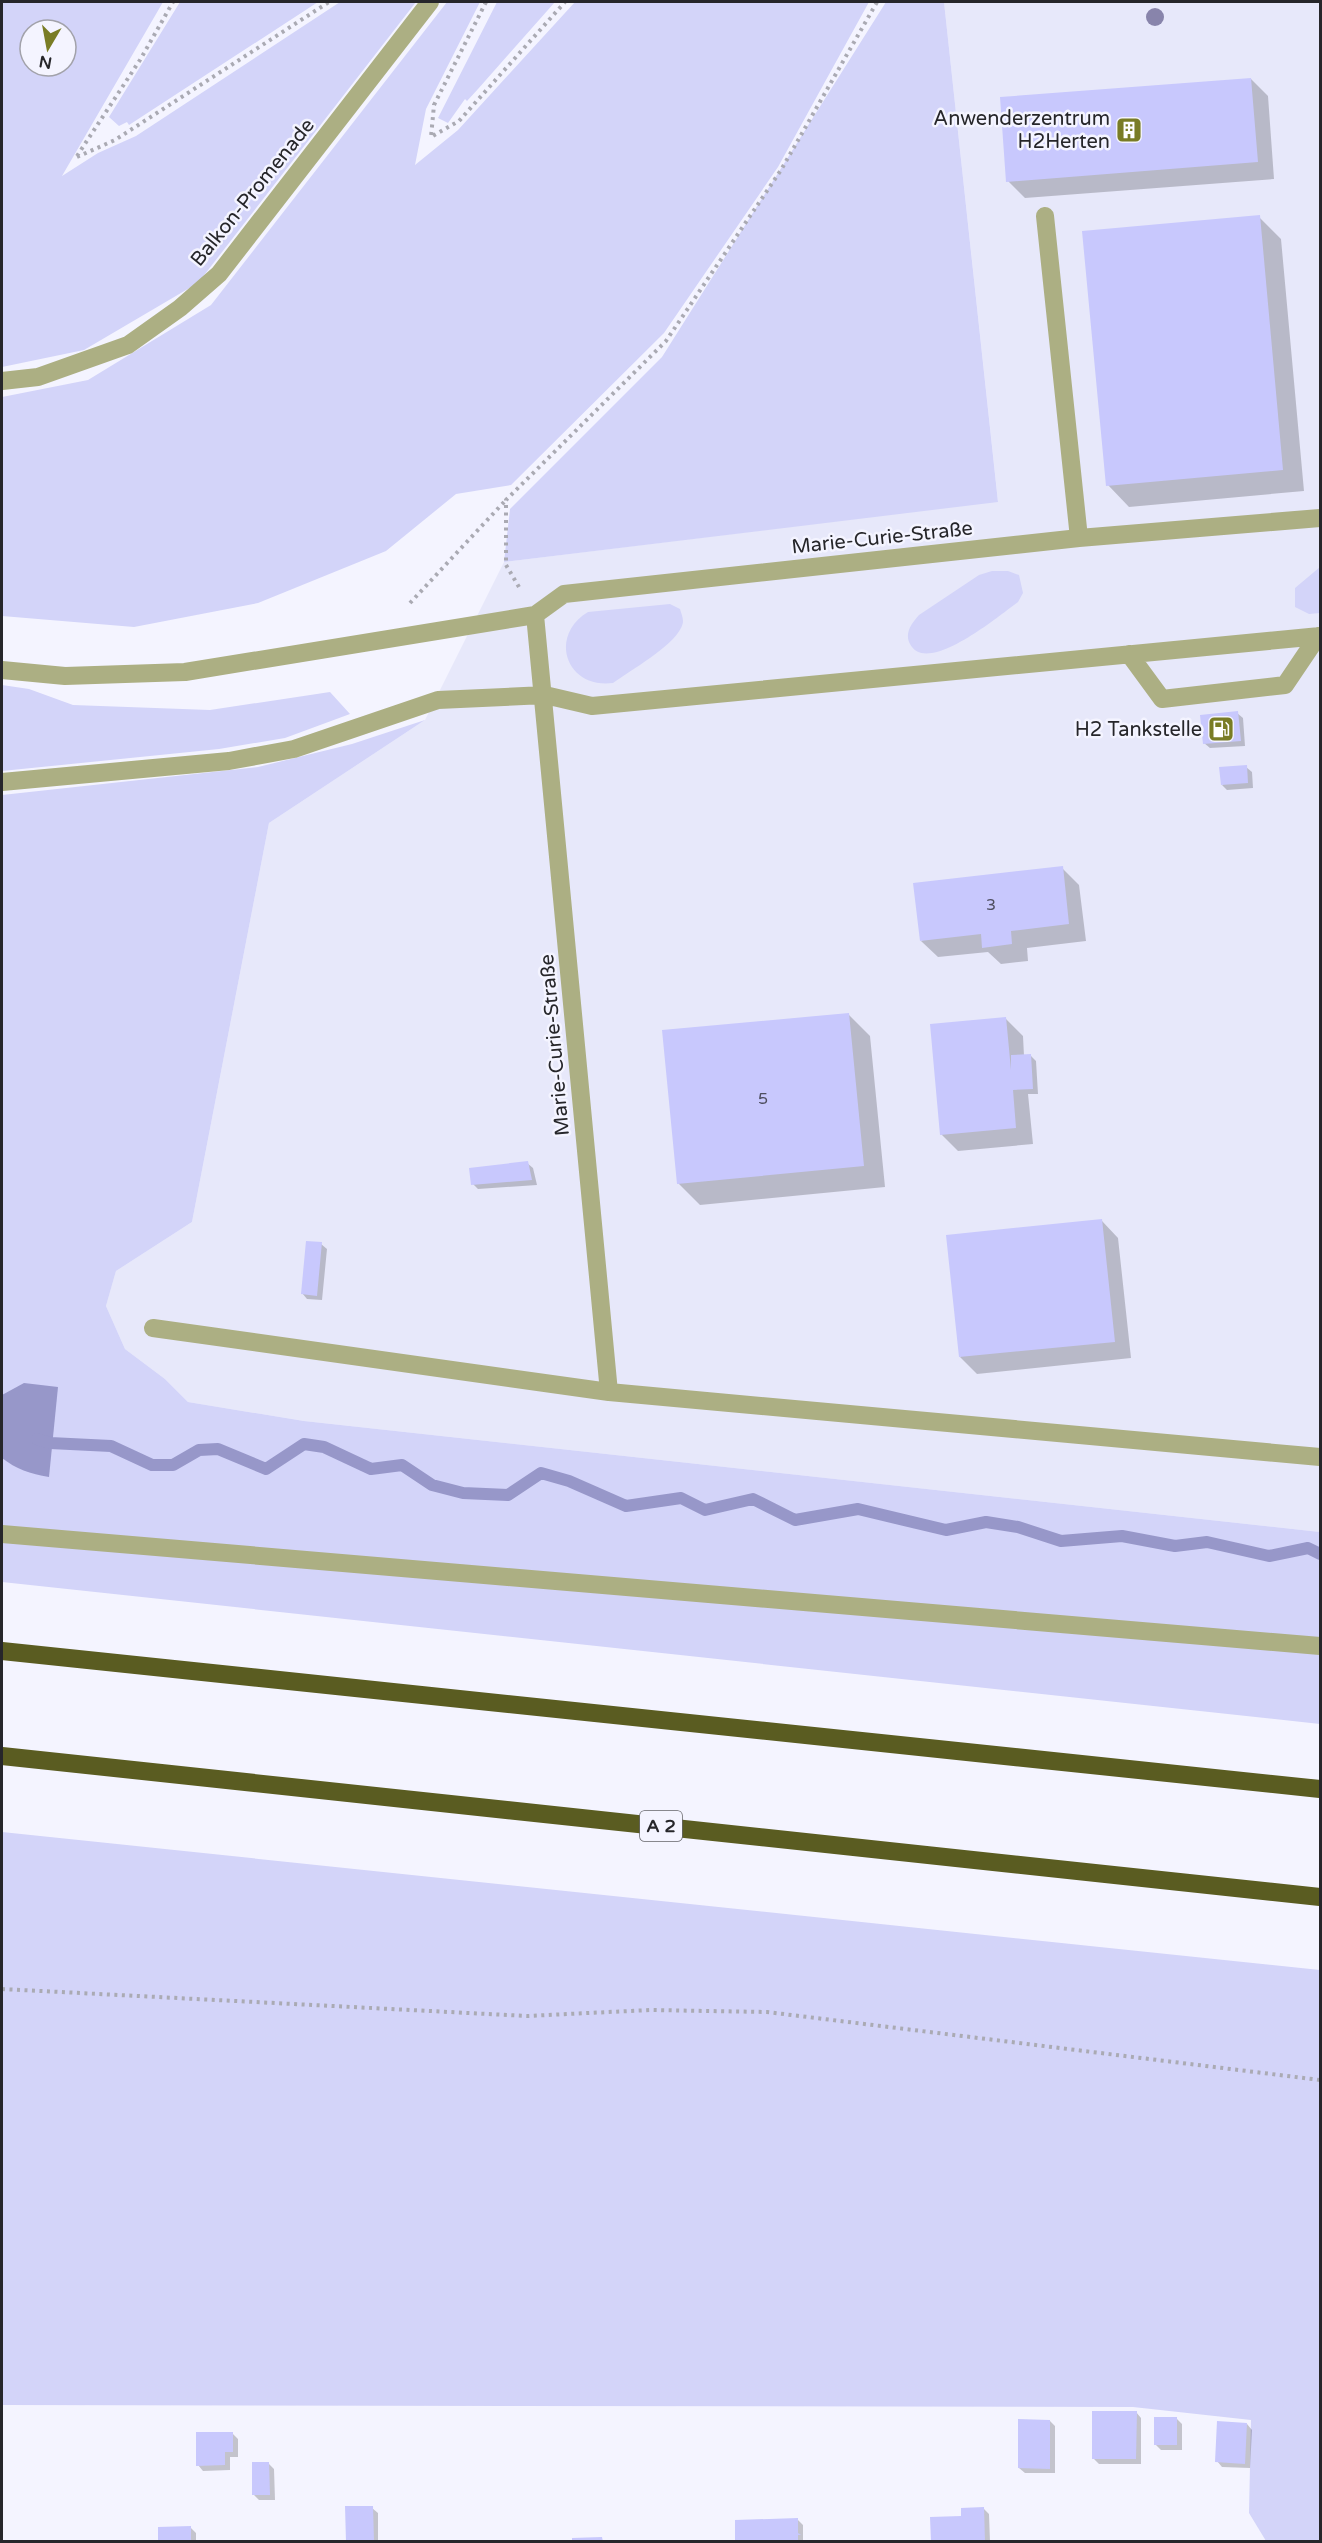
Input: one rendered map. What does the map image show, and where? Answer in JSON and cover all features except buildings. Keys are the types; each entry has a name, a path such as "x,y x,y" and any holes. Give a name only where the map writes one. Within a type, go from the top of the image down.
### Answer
{"highway":[{"path":"2,1651 1320,1789"},
{"name":"A 2","path":"2,1755 1320,1898"}],"street":[{"name":"Balkon-Promenade","path":"2,381 39,377 128,345 188,301 219,274 430,2"},
{"path":"1045,216 1079,538"},
{"name":"Marie-Curie-Straße","path":"609,1392 545,695 535,615 564,594 1079,538 1320,518"},
{"path":"2,670 65,676 185,672 535,615"},
{"path":"1129,654 1162,699 1285,685 1319,636"},
{"path":"2,782 230,761 294,749 438,700 545,695 592,706 1319,636"},
{"path":"153,1328 609,1392 1320,1457"},
{"path":"2,1534 1320,1646"}],"path":[{"path":"173,2 140,60 77,157 115,140 330,2"},
{"path":"486,2 434,105 431,136 459,121 566,2"},
{"path":"535,615 506,565 506,500 666,340 781,170 877,2"},
{"path":"2,1989 527,2016 650,2010 767,2012 1320,2079"}],"shaded area":[{"path":"2,2 163,2 62,176 98,153 136,136 340,2 416,2 198,283 84,350 2,367"},
{"path":"180,2 318,2 129,125 127,122 119,126 109,117"},
{"path":"447,2 480,2 426,109 415,165 458,130 575,2 869,2 778,167 664,333 511,485 456,494 386,551 258,603 134,627 2,616 2,397 88,380 211,305"},
{"path":"497,2 555,2 467,101 465,99 448,123 438,118"},
{"path":"886,2 944,2 998,502 504,562 510,509 662,357"},
{"path":"944,2 1320,2 1320,1532 304,1421 188,1402 165,1379 125,1349 106,1306 116,1271 192,1222 269,823 425,720 504,562 998,501"},
{"path":"1320,567 1320,613 1309,614 1295,607 1295,588"},
{"path":"992,571 1008,571 1019,575 1023,593 1018,602 981,629 947,648 932,653 919,652 910,644 908,632 919,615 979,575"},
{"path":"670,604 680,609 683,621 681,628 669,643 640,665 613,683 597,683 584,678 574,670 568,659 566,647 568,634 576,622 588,612"},
{"path":"2,685 29,689 73,705 210,710 330,692 350,714 285,738 219,749 2,771"},
{"path":"425,720 269,823 192,1222 116,1271 106,1306 125,1349 165,1379 188,1402 304,1421 1320,1532 1320,1724 2,1582 2,795 258,767 352,744"},
{"path":"24,1383 58,1387 49,1477 24,1470 2,1458 2,1395"},
{"path":"2,1832 1320,1970 1320,2541 1266,2541 1249,2513 1251,2420 1133,2407 2,2405"}],"waterway":[{"path":"37,1439 50,1443 111,1446 152,1465 173,1465 199,1450 218,1449 266,1469 304,1444 324,1447 371,1469 402,1465 432,1485 463,1493 508,1495 541,1473 569,1481 626,1506 681,1498 705,1510 753,1499 795,1520 858,1509 946,1530 986,1522 1018,1527 1061,1541 1122,1536 1175,1546 1207,1542 1269,1556 1308,1548 1320,1554"}],"place":[{"name":"Anwenderzentrum H2Herten","path":"1129,130"},
{"name":"H2 Tankstelle","path":"1221,729"}]}
